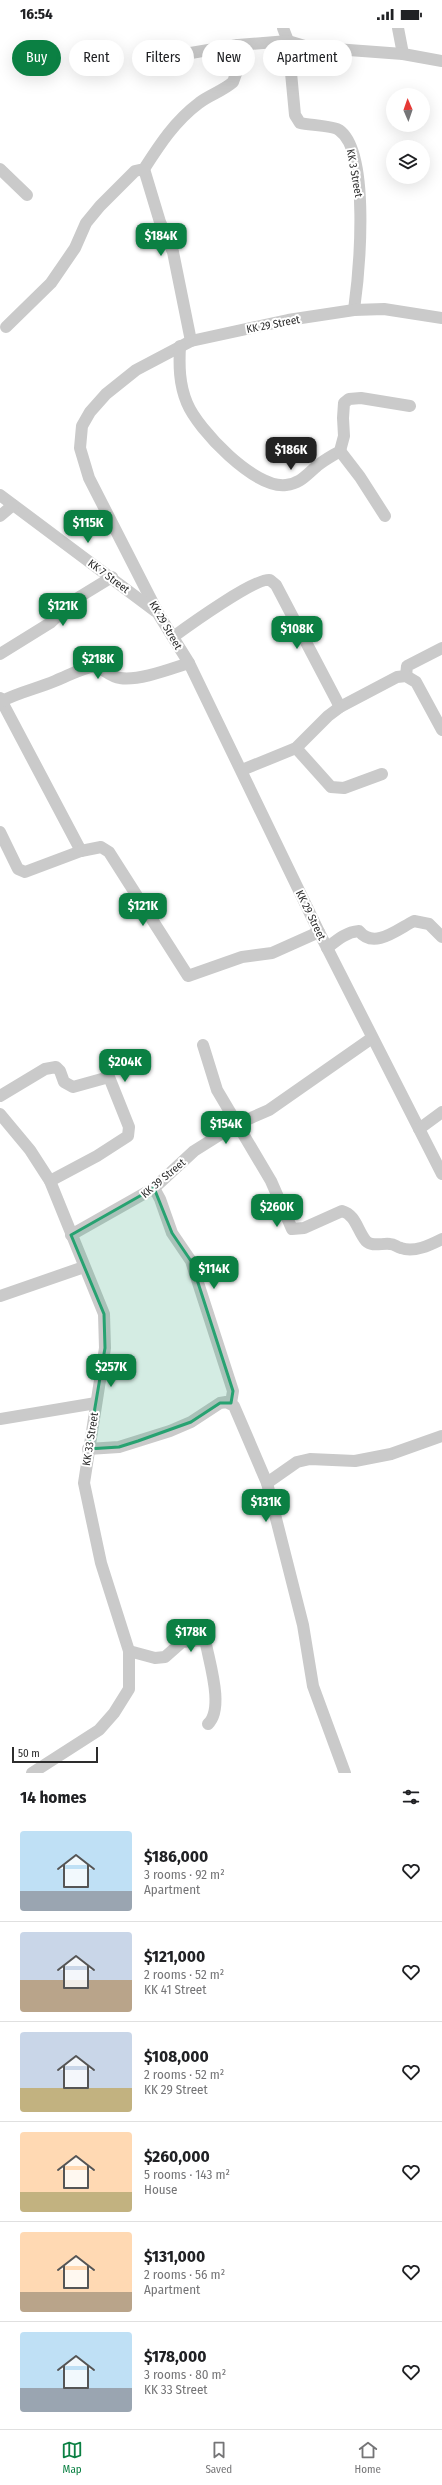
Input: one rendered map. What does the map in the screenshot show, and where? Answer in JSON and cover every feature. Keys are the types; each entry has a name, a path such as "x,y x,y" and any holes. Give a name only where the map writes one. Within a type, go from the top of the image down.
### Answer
{"street":[{"name":"KK 3 Street","path":"283,28 288,40"},
{"path":"398,28 403,54"},
{"path":"352,50 403,54 442,61"},
{"path":"235,76 233,82 200,102 180,119 163,139 144,169 160,222 173,252 185,344 180,381 191,412 224,450 244,468 273,485 285,485 302,480 316,467 340,451 344,436 342,418 344,403 349,399 361,398 410,406"},
{"name":"KK 3 Street","path":"291,76 295,115 300,123 338,129 348,140 355,160 360,199 361,233 354,310"},
{"path":"0,169 27,195"},
{"path":"6,326 51,283 75,248 86,223 100,206 135,170 144,169"},
{"name":"KK 29 Street","path":"442,318 384,309 354,310 288,320 185,344 136,370 106,394 90,412 82,426 80,448 88,478 159,615 189,663 319,932 442,1174"},
{"path":"340,451 360,477 385,516"},
{"name":"KK 7 Street","path":"0,495 112,577 159,615"},
{"path":"0,516 13,505"},
{"path":"0,654 50,623 76,599 112,577"},
{"path":"173,637 223,605 237,592 262,581 270,580 276,585 340,707"},
{"path":"406,676 407,666 442,648"},
{"path":"81,851 1,701 21,691 54,681 77,670 95,666 112,676 127,678 156,673 189,663"},
{"path":"242,770 296,748 328,716 340,707 397,677 406,676 416,682 442,730"},
{"path":"296,748 331,787 344,788 382,774"},
{"path":"0,832 18,869 25,872 81,851 101,847 109,852 187,975 247,956 272,953 319,932"},
{"path":"327,948 342,936 354,932 359,931 364,936 374,940 385,937 414,921 429,924 442,938"},
{"name":"KK 39 Street","path":"71,1235 154,1188 194,1151 237,1124 269,1110 372,1038"},
{"path":"203,1045 217,1090 271,1181 292,1229 304,1228 342,1211 348,1213 353,1218 366,1241 371,1244 395,1244 401,1248 414,1248 425,1247 442,1239"},
{"path":"0,1096 45,1069 56,1067 60,1071 64,1082 73,1087 110,1077 129,1126 128,1136 97,1156 50,1181"},
{"path":"419,1129 442,1112"},
{"name":"KK 33 Street","path":"0,1114 30,1150 50,1181 104,1314 105,1348 88,1449 84,1483 101,1563 130,1651 128,1689 114,1713 99,1730 32,1773"},
{"path":"154,1188 160,1198 172,1233 191,1261 230,1378 233,1391 231,1403 267,1483 304,1625 313,1686 345,1773"},
{"path":"0,1296 84,1267"},
{"path":"0,1419 96,1403"},
{"path":"88,1449 119,1447 138,1441 191,1422 220,1403 231,1403"},
{"path":"267,1483 297,1462 310,1459 355,1462 391,1454 442,1436"},
{"path":"130,1651 155,1658 165,1657 182,1642 202,1640 206,1644 216,1698 216,1711 213,1720 208,1724"}],"highlighted area":[{"path":"154,1188 172,1233 191,1261 233,1391 231,1403 220,1403 191,1422 138,1441 119,1447 88,1449 105,1348 104,1314 71,1235"}]}
